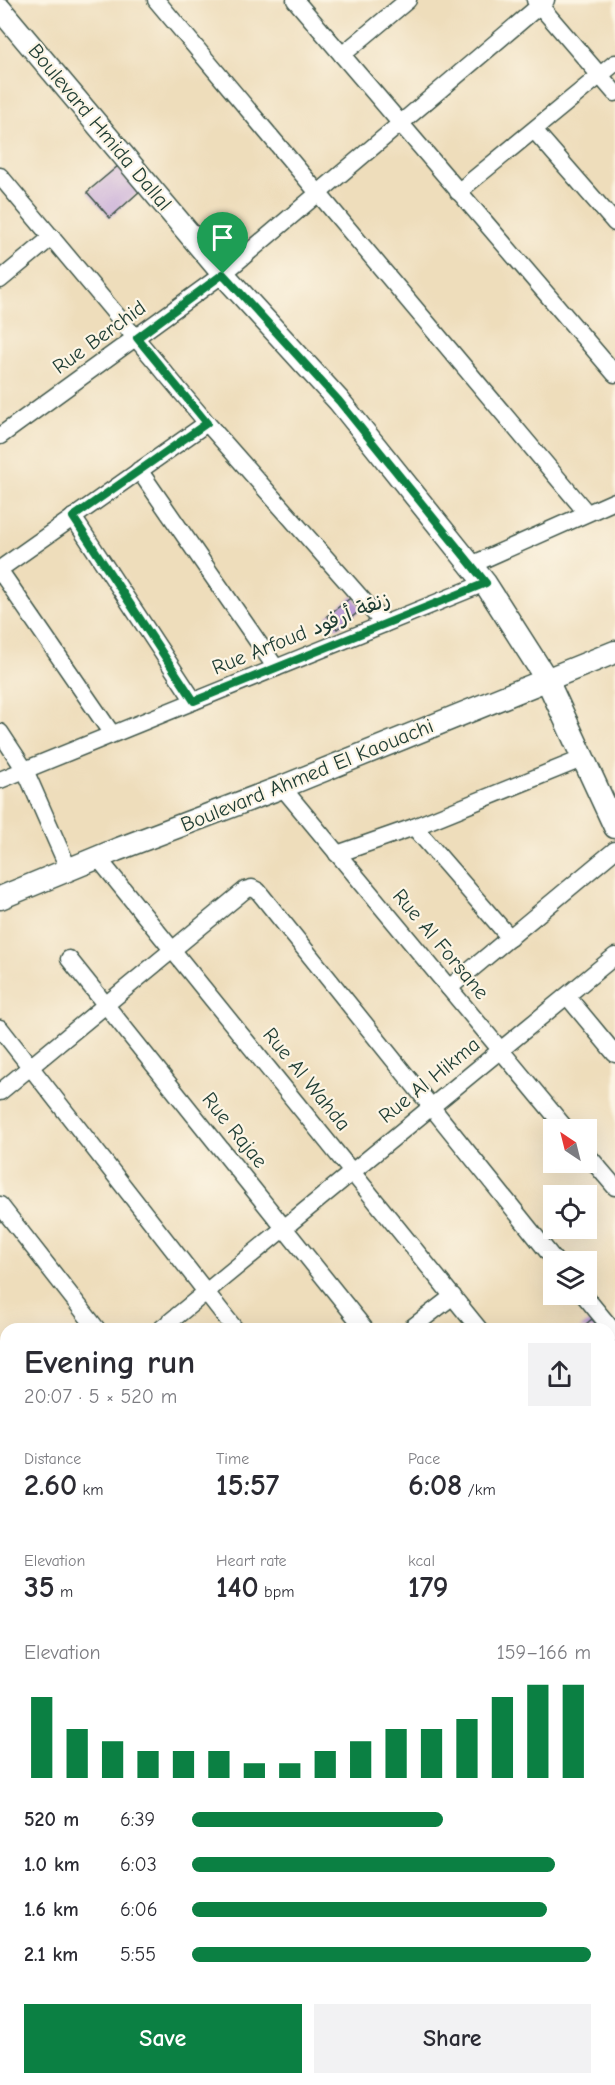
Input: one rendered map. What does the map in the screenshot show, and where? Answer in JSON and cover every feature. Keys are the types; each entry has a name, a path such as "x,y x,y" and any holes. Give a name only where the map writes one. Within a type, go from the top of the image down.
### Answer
{"street":[{"path":"156,0 586,512"},
{"path":"295,0 615,374"},
{"path":"342,56 408,0"},
{"path":"540,2 615,93"},
{"name":"Rue Berchid","path":"0,436 223,274 540,2"},
{"name":"Boulevard Hmida Dallal","path":"0,9 223,274 339,401 486,583 548,680 615,827"},
{"path":"458,192 615,63"},
{"path":"534,130 615,223"},
{"path":"0,176 207,423 384,624"},
{"path":"0,280 52,237"},
{"path":"112,734 0,570 207,423"},
{"path":"139,470 276,668"},
{"path":"471,565 615,501"},
{"path":"73,517 194,701"},
{"name":"Rue Arfoud زنقة أرفود","path":"0,780 486,583"},
{"name":"Boulevard Ahmed El Kaouachi","path":"0,898 615,652"},
{"path":"0,732 25,770 69,870"},
{"path":"338,854 414,827 584,758"},
{"name":"Rue Al Forsane","path":"282,787 558,1119"},
{"path":"414,827 510,938"},
{"path":"449,988 615,850"},
{"name":"Rue Al Wahda","path":"98,858 474,1323"},
{"path":"0,1092 244,890 252,888 258,891 547,1251"},
{"name":"Rue Al Hikma","path":"168,1323 615,956"},
{"name":"Rue Rajae","path":"69,959 361,1323"},
{"path":"567,996 615,1054"},
{"path":"0,1028 230,1323"},
{"path":"597,1166 615,1187"},
{"path":"0,1205 92,1323"},
{"path":"418,1323 453,1296"},
{"path":"592,1305 607,1323"}],"building":[{"path":"118,166 140,191 110,218 87,192"},
{"path":"353,596 362,609 337,629 327,616"}],"route":[{"path":"223,274 339,401 486,583 194,701 73,517 207,423 137,338 223,274"}]}
